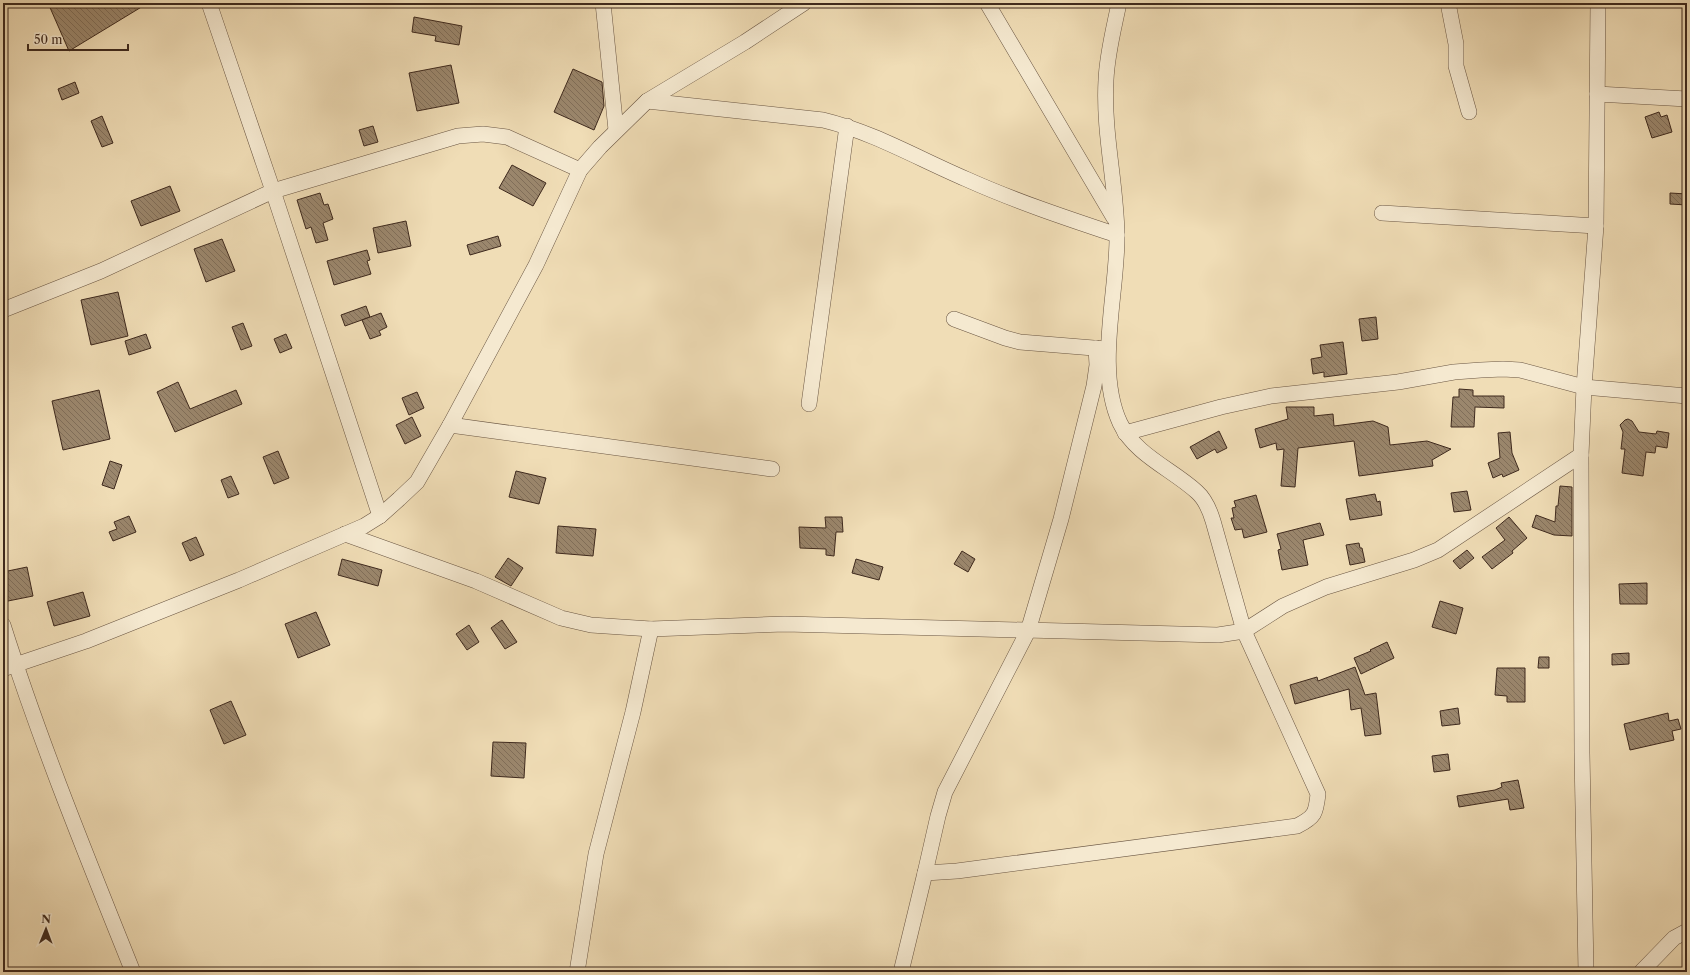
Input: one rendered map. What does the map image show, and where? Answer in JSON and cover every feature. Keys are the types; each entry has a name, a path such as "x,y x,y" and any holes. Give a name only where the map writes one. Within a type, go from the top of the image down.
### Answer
{"street":[{"path":"209,3 273,191 380,516"},
{"path":"603,3 616,130"},
{"path":"10,667 86,641 239,580 364,526 380,516 417,482 450,425 536,265 580,170 616,130 647,100 745,42 804,3"},
{"path":"987,3 1117,229"},
{"path":"901,972 945,792 1028,631 1061,519 1094,386 1097,364 1103,348 1117,229 1106,128 1106,80 1110,49 1119,3"},
{"path":"1448,3 1456,44 1456,66 1469,112"},
{"path":"1586,972 1582,745 1581,455 1584,387 1596,226 1598,3"},
{"path":"1597,94 1687,99"},
{"path":"647,100 823,120 847,126 1028,205 1117,229"},
{"path":"809,404 847,126"},
{"path":"3,310 101,271 273,191 458,136 483,134 507,137 580,170"},
{"path":"1382,213 1596,226"},
{"path":"954,319 1020,342 1103,348"},
{"path":"925,873 957,871 1297,826 1311,819 1317,807 1318,794 1244,631 1214,521 1208,506 1198,493 1138,448 1125,433 1119,420 1103,348"},
{"path":"1125,433 1222,407 1271,396 1398,382 1461,372 1503,368 1520,370 1584,387 1687,396"},
{"path":"450,425 772,469"},
{"path":"345,534 476,581 561,618 591,626 651,628 785,624 1218,635 1244,631 1283,606 1326,587 1414,560 1438,550 1581,455"},
{"path":"3,625 10,667 133,972"},
{"path":"577,972 596,854 633,712 651,628"},
{"path":"1641,972 1674,938 1687,931"}],"building":[{"path":"48,3 148,3 69,51"},
{"path":"414,17 462,26 459,45 435,41 436,36 412,32"},
{"path":"451,65 459,103 417,111 409,73"},
{"path":"573,69 602,82 604,106 594,130 554,112"},
{"path":"75,82 79,93 62,100 58,89"},
{"path":"1659,112 1661,117 1667,115 1672,132 1652,138 1645,117"},
{"path":"102,116 113,143 102,147 91,121"},
{"path":"373,126 378,142 364,146 359,130"},
{"path":"512,165 546,183 533,206 499,188"},
{"path":"170,186 180,211 141,226 131,201"},
{"path":"320,193 324,205 328,204 333,219 323,223 328,240 316,243 311,227 306,229 297,200"},
{"path":"1670,193 1687,194 1687,205 1670,204"},
{"path":"406,221 411,246 378,253 373,228"},
{"path":"498,236 501,246 470,255 467,245"},
{"path":"222,239 235,271 206,282 194,249"},
{"path":"367,250 370,260 367,261 371,274 334,285 327,261"},
{"path":"118,292 128,336 91,345 81,300"},
{"path":"366,306 370,317 345,326 341,315"},
{"path":"381,313 387,327 379,331 381,335 370,339 362,320"},
{"path":"1376,317 1378,339 1362,341 1359,319"},
{"path":"243,323 252,346 241,350 232,327"},
{"path":"146,334 151,348 129,355 125,341"},
{"path":"286,334 292,348 280,353 274,339"},
{"path":"1343,342 1347,374 1324,377 1324,372 1313,374 1311,359 1322,357 1320,345"},
{"path":"178,382 190,409 236,390 242,404 175,432 157,392"},
{"path":"1459,389 1473,390 1473,396 1504,396 1504,408 1475,407 1474,427 1451,427 1453,397 1459,397"},
{"path":"99,390 110,439 63,450 52,401"},
{"path":"417,392 424,408 409,415 402,398"},
{"path":"1286,407 1314,407 1314,416 1333,414 1334,426 1373,421 1388,427 1390,445 1427,441 1451,449 1432,460 1433,466 1359,476 1354,441 1298,448 1295,487 1281,486 1284,449 1277,450 1276,443 1260,448 1255,429 1288,419"},
{"path":"412,417 421,436 405,444 396,425"},
{"path":"1628,419 1632,421 1639,432 1656,434 1657,431 1669,433 1667,448 1656,446 1655,453 1646,452 1643,476 1622,473 1625,449 1621,449 1623,432 1620,425"},
{"path":"1219,431 1227,448 1217,453 1215,449 1197,459 1190,447"},
{"path":"1510,432 1512,453 1519,470 1503,477 1502,474 1493,478 1488,463 1500,458 1498,433"},
{"path":"278,451 289,478 274,484 263,457"},
{"path":"110,461 122,465 114,489 102,485"},
{"path":"516,471 546,478 539,504 509,497"},
{"path":"231,476 239,494 228,498 221,480"},
{"path":"1560,486 1572,487 1572,536 1554,535 1532,527 1536,515 1555,522 1556,506 1558,506"},
{"path":"1467,491 1471,510 1454,512 1451,493"},
{"path":"1375,494 1377,502 1380,501 1382,515 1350,520 1346,499"},
{"path":"1256,495 1267,532 1244,538 1242,529 1235,530 1231,518 1234,518 1232,508 1236,507 1234,501"},
{"path":"129,516 136,532 113,541 109,532 117,529 114,522"},
{"path":"825,517 842,517 843,532 836,532 834,556 826,555 826,549 800,548 799,527 826,528"},
{"path":"1509,517 1527,538 1512,551 1513,553 1492,569 1482,557 1505,540 1496,528"},
{"path":"1320,523 1324,535 1303,540 1308,565 1282,570 1278,550 1281,549 1277,534"},
{"path":"558,526 596,529 593,556 556,553"},
{"path":"196,537 204,555 190,561 182,543"},
{"path":"1359,543 1360,548 1362,548 1365,562 1350,565 1346,545"},
{"path":"1467,550 1474,558 1460,569 1453,561"},
{"path":"962,551 975,559 968,572 954,564"},
{"path":"508,558 523,568 511,586 495,577"},
{"path":"342,559 382,570 378,586 338,575"},
{"path":"856,559 883,567 879,580 852,573"},
{"path":"27,567 33,596 3,602 3,572"},
{"path":"1647,583 1647,604 1620,604 1619,584"},
{"path":"83,592 90,616 54,626 47,602"},
{"path":"1440,601 1463,608 1456,634 1432,627"},
{"path":"316,612 330,645 298,658 285,624"},
{"path":"502,620 517,642 505,649 491,628"},
{"path":"469,625 479,642 467,650 456,634"},
{"path":"1387,642 1394,658 1361,674 1354,658"},
{"path":"1629,653 1629,664 1612,665 1612,654"},
{"path":"1539,657 1549,657 1549,668 1538,668"},
{"path":"1355,667 1365,695 1376,693 1381,734 1365,736 1361,708 1351,710 1349,689 1295,704 1290,685 1317,677 1318,681"},
{"path":"1497,668 1525,668 1525,702 1507,702 1507,696 1495,695"},
{"path":"231,701 246,735 224,744 210,710"},
{"path":"1458,708 1460,724 1442,726 1440,711"},
{"path":"1668,713 1669,721 1678,719 1681,729 1672,731 1674,740 1630,750 1624,724"},
{"path":"493,742 526,743 524,778 491,776"},
{"path":"1448,754 1450,770 1434,772 1432,756"},
{"path":"1518,780 1524,808 1510,810 1508,799 1459,807 1457,796 1495,790 1502,787 1501,783"}]}
